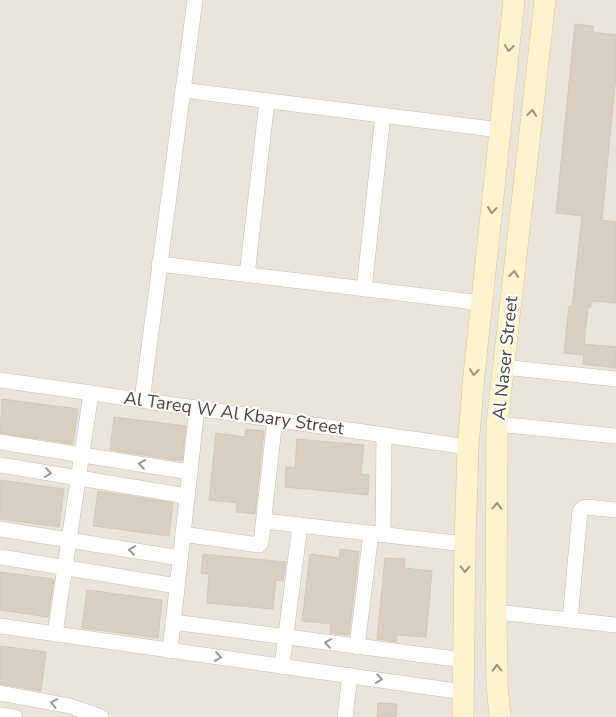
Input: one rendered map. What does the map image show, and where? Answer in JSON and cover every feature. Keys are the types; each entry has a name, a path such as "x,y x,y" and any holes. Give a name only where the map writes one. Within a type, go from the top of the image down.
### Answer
{"street":[{"path":"142,400 195,0"},
{"name":"Al Naser Street","path":"463,717 468,447 514,0"},
{"name":"Al Naser Street","path":"500,717 497,684 496,612 498,424 545,0"},
{"path":"183,90 500,130"},
{"path":"247,275 267,101"},
{"path":"364,289 383,115"},
{"path":"159,264 482,303"},
{"path":"504,367 616,380"},
{"name":"Al Tareq W Al Kbary Street","path":"0,380 468,447"},
{"path":"55,634 91,393"},
{"path":"170,651 197,408"},
{"path":"183,534 258,545 261,543 274,419"},
{"path":"498,424 616,436"},
{"path":"357,647 377,534 384,435"},
{"path":"0,442 190,472"},
{"path":"0,466 187,496"},
{"path":"570,620 580,511 587,507 616,510"},
{"path":"264,521 465,544"},
{"path":"282,666 300,525"},
{"path":"0,529 180,558"},
{"path":"0,557 177,586"},
{"path":"496,612 616,624"},
{"path":"173,622 463,660"},
{"path":"0,626 463,692"},
{"path":"345,717 350,675"},
{"path":"0,692 70,706 101,717"},
{"path":"0,714 15,717"}],"shaded area":[{"path":"0,0 616,0 616,717 0,717"}],"building":[{"path":"575,24 593,26 593,32 616,35 616,74 602,220 616,222 616,303 591,301 591,307 588,307 584,344 616,347 616,368 583,364 584,355 564,353 569,306 572,307 582,216 556,213"},
{"path":"2,399 78,409 73,444 0,433"},
{"path":"114,417 186,426 182,461 110,450"},
{"path":"246,429 264,431 255,514 236,512 237,503 209,500 216,433 245,437"},
{"path":"297,439 364,445 361,474 369,475 368,495 285,487 286,467 295,468"},
{"path":"0,480 64,489 59,527 0,519"},
{"path":"98,491 173,503 169,536 93,526"},
{"path":"340,549 359,552 349,635 330,633 331,624 302,621 310,554 339,558"},
{"path":"203,554 286,562 283,581 276,580 273,609 207,603 209,574 201,573"},
{"path":"385,558 405,559 404,568 432,571 426,637 397,635 397,642 377,639"},
{"path":"0,572 54,579 48,617 0,610"},
{"path":"87,590 162,600 158,638 82,628"},
{"path":"0,646 46,652 41,691 0,684"},
{"path":"378,703 397,704 396,717 377,717"}]}
